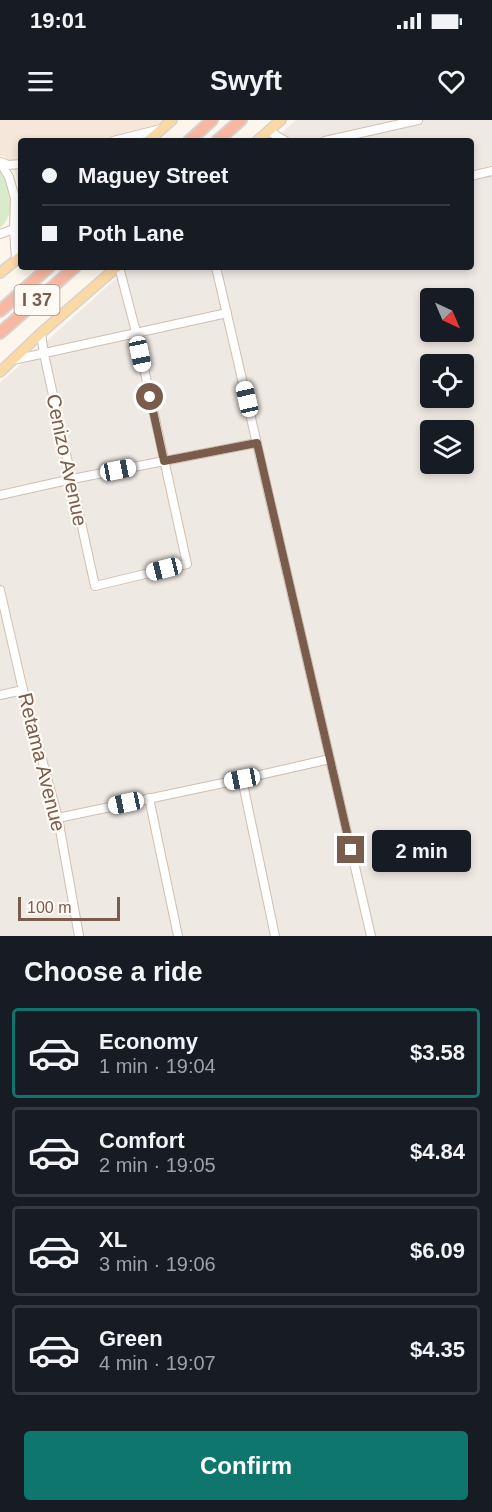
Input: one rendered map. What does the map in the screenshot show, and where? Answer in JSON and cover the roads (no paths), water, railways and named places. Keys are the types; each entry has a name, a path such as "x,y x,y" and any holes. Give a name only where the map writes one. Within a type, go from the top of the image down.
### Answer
{"highway":[{"path":"192,138 212,120"},
{"path":"220,138 241,120"},
{"path":"0,301 43,270"},
{"name":"I 37","path":"0,311 45,270"},
{"name":"I 37","path":"0,333 72,270"}],"main road":[{"path":"151,138 172,120"},
{"path":"261,138 281,120"},
{"path":"0,273 18,259"},
{"path":"0,372 41,333 114,270"}],"street":[{"path":"376,129 380,120"},
{"path":"338,138 418,120"},
{"path":"125,138 161,129"},
{"path":"269,131 280,138"},
{"path":"0,162 18,165"},
{"path":"0,162 9,177 15,198 18,230 0,234"},
{"path":"474,175 492,171"},
{"path":"119,270 136,332 164,461"},
{"path":"217,270 371,936"},
{"path":"13,360 227,313"},
{"name":"Cenizo Avenue","path":"41,333 95,586 187,564 164,461"},
{"path":"0,495 257,443"},
{"name":"Retama Avenue","path":"0,590 23,690 58,818 79,936"},
{"path":"0,695 23,690"},
{"path":"58,818 330,759"},
{"path":"242,779 275,936"},
{"path":"148,798 177,936"}]}
